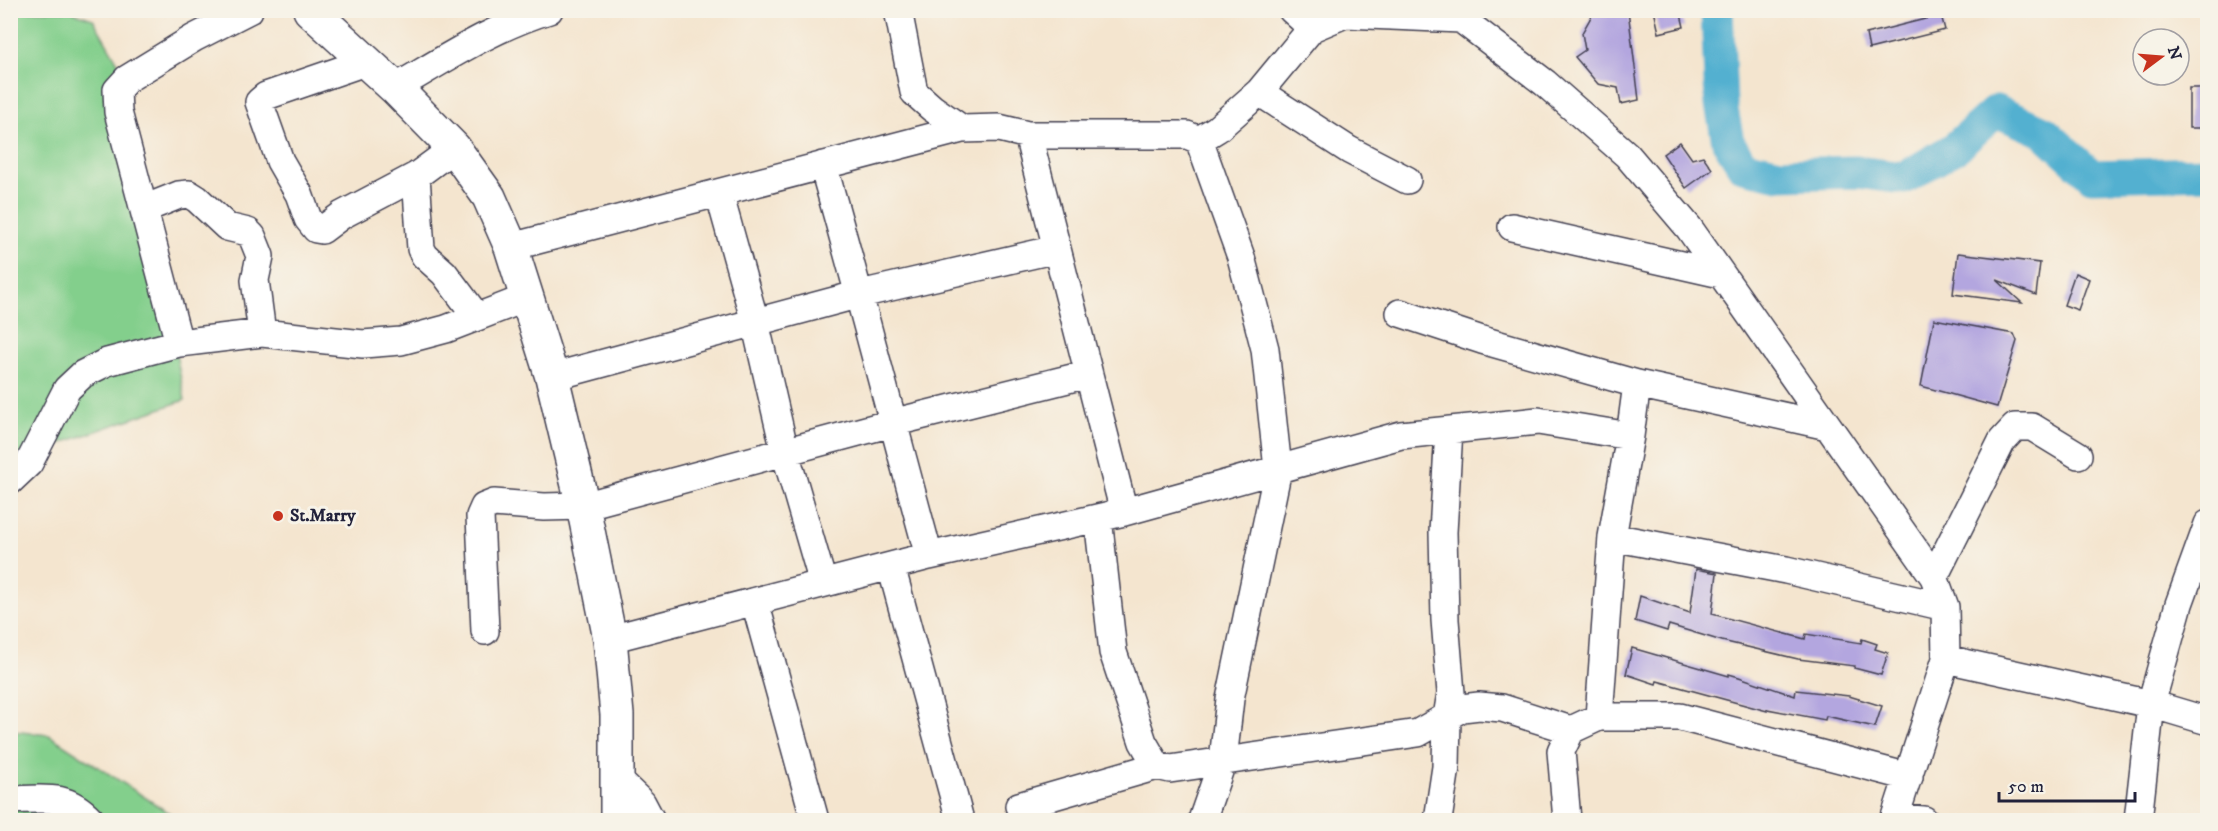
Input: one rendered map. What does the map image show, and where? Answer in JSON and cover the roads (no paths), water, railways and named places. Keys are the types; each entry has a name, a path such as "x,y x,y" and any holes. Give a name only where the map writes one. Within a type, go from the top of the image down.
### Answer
{"main road":[{"path":"310,10 395,88 454,148 489,197 511,247 552,377 583,506 610,639 617,715 617,820"}],"street":[{"path":"179,343 118,112 117,90 127,79 194,38 249,10"},
{"path":"395,88 477,40 522,19 549,10"},
{"path":"898,10 914,92 962,129"},
{"path":"1292,10 1322,20 1345,14 1460,15 1545,83 1627,155 1689,228 1934,577 1945,607 1946,659 1894,819 1924,820"},
{"path":"1199,140 1217,129 1259,92 1322,20"},
{"path":"365,62 261,99 259,102 280,161 298,194 308,219 318,230 416,176 454,148"},
{"path":"1259,92 1349,150 1407,180"},
{"path":"511,247 962,129 999,129 1028,135 1187,135 1199,140 1241,257 1265,350 1278,469 1230,699 1223,760 1202,820"},
{"path":"1028,135 1124,512"},
{"path":"823,165 860,294 892,423 929,556"},
{"path":"416,176 421,249 425,256 444,273 477,317"},
{"path":"144,209 179,195 189,194 227,227 248,232 252,236 260,256 255,280 262,333"},
{"path":"719,194 755,322 785,452 823,583"},
{"path":"1512,226 1720,274"},
{"path":"552,377 860,294 1057,249"},
{"path":"10,481 29,463 67,388 83,374 107,362 179,343 262,333 363,344 401,340 446,329 526,298"},
{"path":"1400,313 1482,340 1637,384 1828,426"},
{"path":"485,631 480,516 484,507 494,503 544,507 583,506 892,423 1088,374"},
{"path":"1599,717 1612,537 1637,384"},
{"path":"610,639 929,556 1124,512 1401,435 1538,421 1630,436"},
{"path":"1934,577 2002,441 2015,427 2032,428 2078,455"},
{"path":"1438,820 1446,767 1447,717 1451,693 1445,620 1443,532 1449,430"},
{"path":"1098,518 1113,652 1143,742 1157,766"},
{"path":"2138,820 2151,704 2179,604 2208,524"},
{"path":"1612,537 1786,570 1945,607"},
{"path":"891,566 960,820"},
{"path":"754,602 815,820"},
{"path":"1946,659 2151,704 2208,721"},
{"path":"1019,806 1157,766 1170,769 1418,733 1462,708 1479,706 1502,708 1571,730"},
{"path":"1567,820 1561,751 1571,730 1599,717 1646,715 1680,717 1909,777"},
{"path":"618,780 642,803 651,820"},
{"path":"10,800 55,798 70,803 90,820"}],"waterway":[{"path":"1717,10 1721,104 1728,142 1743,166 1780,174 1857,172 1904,178 1955,148 1996,111 2044,132 2092,176 2208,173"}],"place":[{"name":"St.Marry","path":"278,516"}]}
